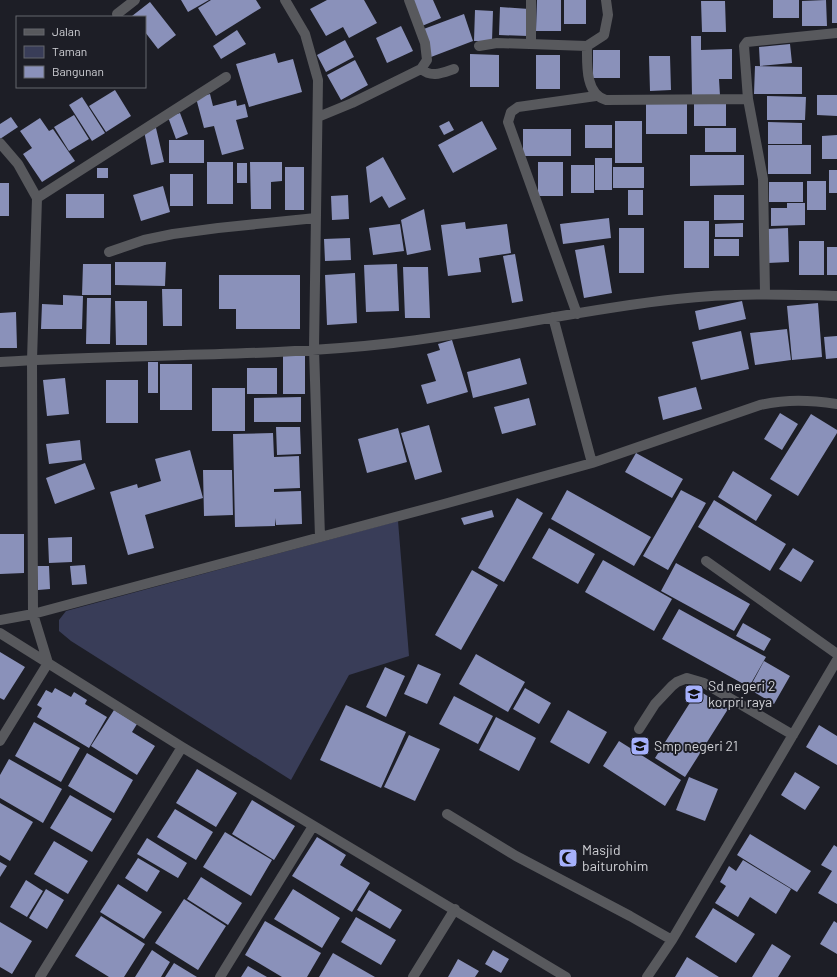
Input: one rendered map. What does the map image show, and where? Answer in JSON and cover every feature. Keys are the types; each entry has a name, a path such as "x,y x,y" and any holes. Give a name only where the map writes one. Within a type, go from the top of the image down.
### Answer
{"street":[{"path":"117,14 136,0"},
{"path":"285,0 306,34 318,80 314,349 320,537"},
{"path":"318,117 352,103 421,70 427,60 425,43 409,0"},
{"path":"531,0 531,44"},
{"path":"479,46 497,43 587,46 604,35 608,15 606,0"},
{"path":"765,293 763,179 748,99 744,46 748,42 837,33"},
{"path":"587,46 589,78 596,96"},
{"path":"421,70 426,74 435,74 454,69"},
{"path":"38,198 226,77"},
{"path":"576,314 508,122 511,112 518,107 596,96 614,100 748,99"},
{"path":"0,143 18,164 38,198 32,360 33,614 48,663 0,741"},
{"path":"109,252 144,240 173,234 316,218"},
{"path":"0,362 314,349 390,343 451,336 553,317 674,299 765,293 837,296"},
{"path":"553,317 592,463"},
{"path":"0,620 33,614 592,463 760,405 783,400 802,400 837,404"},
{"path":"706,560 837,654"},
{"path":"0,633 182,747 455,909 566,977"},
{"path":"647,977 672,940 837,660"},
{"path":"639,729 655,704 672,686 687,678 704,683 793,735"},
{"path":"40,977 182,747"},
{"path":"447,814 516,856 630,916 672,940"},
{"path":"220,977 313,826"},
{"path":"413,977 455,909"}],"green space":[{"path":"398,521 409,656 349,675 291,780 71,641 59,631 59,620 66,611"}],"building":[{"path":"181,0 209,0 188,12"},
{"path":"211,0 256,0 261,8 216,36 198,8"},
{"path":"327,0 364,0 377,23 349,38 343,27 326,36 310,9"},
{"path":"412,0 433,0 441,18 422,26"},
{"path":"537,0 561,0 561,31 536,31"},
{"path":"564,0 586,0 586,24 564,24"},
{"path":"773,0 799,0 799,18 773,18"},
{"path":"826,0 827,26 802,26 802,1"},
{"path":"832,0 837,0 837,23 832,23"},
{"path":"701,1 725,1 726,32 702,32"},
{"path":"150,2 176,35 158,49 146,33 146,16 132,16"},
{"path":"500,7 529,9 528,36 499,35"},
{"path":"475,10 493,11 492,41 474,41"},
{"path":"464,14 473,41 431,57 421,30"},
{"path":"401,26 413,51 387,63 376,38"},
{"path":"237,30 246,44 221,59 213,46"},
{"path":"691,36 701,36 701,50 732,49 732,79 719,79 720,96 692,97"},
{"path":"345,40 354,57 326,72 317,55"},
{"path":"790,44 792,63 760,66 759,47"},
{"path":"593,50 620,50 620,78 593,78"},
{"path":"275,53 278,63 293,59 302,92 249,107 236,64"},
{"path":"470,54 499,55 499,87 470,87"},
{"path":"536,55 560,55 560,89 536,89"},
{"path":"649,56 670,56 671,90 650,91"},
{"path":"355,60 368,85 341,100 327,75"},
{"path":"755,66 802,67 802,94 754,94"},
{"path":"115,90 131,116 106,132 89,106"},
{"path":"210,94 213,106 236,100 237,106 245,104 248,117 236,120 244,149 222,155 214,126 204,128 196,98"},
{"path":"817,95 837,95 837,116 817,115"},
{"path":"767,96 806,97 805,120 767,120"},
{"path":"82,97 105,133 92,141 69,105"},
{"path":"694,101 726,101 726,126 694,126"},
{"path":"646,104 687,104 687,134 646,134"},
{"path":"180,113 188,134 176,139 168,117"},
{"path":"74,115 89,139 69,151 54,127"},
{"path":"11,117 18,127 0,139 0,124"},
{"path":"40,118 49,131 53,129 75,161 42,182 23,154 32,148 20,131"},
{"path":"449,121 454,130 444,135 439,126"},
{"path":"482,121 497,149 453,173 438,145"},
{"path":"615,121 642,121 642,163 615,163"},
{"path":"768,122 802,123 802,144 768,144"},
{"path":"585,125 612,125 612,148 585,148"},
{"path":"156,128 164,162 151,165 144,131"},
{"path":"705,128 736,128 736,152 705,152"},
{"path":"523,129 571,129 571,156 523,156"},
{"path":"837,135 837,159 822,159 822,136"},
{"path":"169,140 204,140 204,163 169,163"},
{"path":"768,145 811,145 811,174 768,174"},
{"path":"690,155 744,155 744,185 690,186"},
{"path":"383,157 406,199 389,208 382,196 370,203 366,167"},
{"path":"595,158 612,158 612,190 595,190"},
{"path":"207,162 233,162 233,204 207,204"},
{"path":"250,162 282,162 282,181 271,182 271,209 251,209"},
{"path":"538,162 563,162 563,196 538,196"},
{"path":"237,163 247,163 247,183 237,183"},
{"path":"571,165 594,165 594,193 571,193"},
{"path":"285,167 304,167 304,210 285,210"},
{"path":"613,167 644,167 644,188 613,188"},
{"path":"97,168 108,168 108,178 97,178"},
{"path":"829,170 837,170 837,193 829,193"},
{"path":"170,174 193,174 193,206 170,206"},
{"path":"807,181 826,181 826,210 807,210"},
{"path":"769,182 803,182 803,202 769,202"},
{"path":"0,183 9,183 9,216 0,216"},
{"path":"163,186 170,212 141,221 133,195"},
{"path":"628,190 643,190 643,215 628,215"},
{"path":"66,194 104,194 104,218 66,218"},
{"path":"348,195 349,219 332,220 331,196"},
{"path":"714,195 744,195 744,220 714,220"},
{"path":"787,203 805,203 805,225 771,226 771,208 787,208"},
{"path":"424,209 431,250 407,255 401,220"},
{"path":"609,218 611,238 563,244 560,224"},
{"path":"684,221 709,221 709,268 684,268"},
{"path":"465,222 466,229 507,224 511,253 479,258 481,272 448,276 441,225"},
{"path":"743,223 743,237 715,237 715,224"},
{"path":"400,224 404,251 373,255 369,228"},
{"path":"619,228 644,228 644,273 619,273"},
{"path":"788,228 789,262 768,263 767,229"},
{"path":"350,238 351,260 325,261 324,239"},
{"path":"714,239 739,239 739,256 714,256"},
{"path":"799,241 824,241 824,275 799,275"},
{"path":"604,245 612,293 584,298 575,250"},
{"path":"827,247 837,247 837,275 827,275"},
{"path":"515,254 523,301 512,303 503,256"},
{"path":"115,262 166,262 165,286 115,285"},
{"path":"83,264 111,264 111,295 82,295"},
{"path":"397,264 399,311 366,312 364,265"},
{"path":"403,267 428,267 430,318 405,318"},
{"path":"355,273 357,323 327,325 325,275"},
{"path":"219,275 300,275 300,329 236,329 236,309 219,309"},
{"path":"162,289 182,289 182,326 163,326"},
{"path":"63,295 83,296 82,329 41,329 42,304 63,305"},
{"path":"87,298 111,298 110,344 86,344"},
{"path":"115,301 147,301 147,345 116,345"},
{"path":"742,301 746,319 699,330 695,311"},
{"path":"818,303 822,357 792,360 787,306"},
{"path":"16,312 17,348 0,348 0,313"},
{"path":"787,329 791,360 755,365 750,333"},
{"path":"741,331 749,369 701,380 692,342"},
{"path":"837,336 837,358 826,359 824,337"},
{"path":"452,340 468,392 427,404 421,385 436,381 427,354 440,350 438,344"},
{"path":"283,356 305,356 305,394 283,394"},
{"path":"520,358 527,384 473,398 467,372"},
{"path":"148,362 158,362 158,393 148,393"},
{"path":"160,364 192,364 192,410 160,410"},
{"path":"247,368 277,368 277,394 247,394"},
{"path":"65,378 69,414 47,416 43,380"},
{"path":"106,380 138,380 138,423 106,423"},
{"path":"696,387 702,409 663,420 658,397"},
{"path":"212,388 245,388 245,431 212,431"},
{"path":"301,397 301,422 254,422 254,398"},
{"path":"529,398 536,425 502,434 494,407"},
{"path":"780,413 798,424 782,450 764,439"},
{"path":"811,414 837,430 837,433 798,496 770,479"},
{"path":"429,425 442,472 415,480 401,433"},
{"path":"276,427 300,427 301,454 277,455"},
{"path":"398,428 407,462 367,473 358,439"},
{"path":"273,433 274,457 299,456 300,488 274,489 274,492 301,491 302,524 276,525 275,518 275,526 235,527 233,434"},
{"path":"80,440 82,460 49,464 46,444"},
{"path":"190,450 203,498 145,515 154,548 128,555 110,492 137,484 138,488 161,481 155,459"},
{"path":"636,453 683,479 672,498 625,472"},
{"path":"85,463 95,489 55,504 46,478"},
{"path":"203,470 232,470 233,515 204,516"},
{"path":"733,471 772,495 756,521 718,497"},
{"path":"567,490 651,537 634,566 551,519"},
{"path":"681,490 706,503 668,570 643,556"},
{"path":"517,498 543,513 504,582 478,568"},
{"path":"714,500 786,544 770,571 698,527"},
{"path":"492,510 494,517 464,525 461,518"},
{"path":"549,528 595,554 578,584 532,558"},
{"path":"0,534 24,534 24,573 0,574"},
{"path":"72,537 72,562 49,563 48,538"},
{"path":"793,548 814,561 801,582 779,569"},
{"path":"603,560 672,599 654,631 585,592"},
{"path":"676,563 750,604 734,631 661,591"},
{"path":"85,565 87,584 72,585 70,566"},
{"path":"37,566 49,566 50,589 38,590"},
{"path":"472,570 498,585 461,650 435,635"},
{"path":"679,609 766,657 749,687 662,639"},
{"path":"743,623 771,639 764,651 736,636"},
{"path":"0,652 25,667 4,700 0,698"},
{"path":"476,654 525,682 508,712 459,684"},
{"path":"764,661 790,676 774,704 749,689"},
{"path":"418,664 441,674 427,704 404,694"},
{"path":"385,667 405,676 386,717 366,707"},
{"path":"55,688 71,697 74,692 87,700 85,704 107,717 89,748 37,717 42,708 37,705 46,690 52,693"},
{"path":"525,688 551,703 539,724 513,709"},
{"path":"698,690 728,709 685,777 655,758"},
{"path":"454,696 493,716 478,744 439,724"},
{"path":"346,705 406,732 381,788 320,760"},
{"path":"114,710 137,724 132,732 155,746 137,775 91,746"},
{"path":"568,710 607,732 589,764 550,742"},
{"path":"496,717 536,738 519,771 479,750"},
{"path":"34,722 80,748 61,782 15,756"},
{"path":"819,725 837,736 837,765 806,747"},
{"path":"409,735 440,749 415,801 384,787"},
{"path":"619,741 681,780 665,806 603,766"},
{"path":"87,753 133,780 114,813 68,786"},
{"path":"9,759 62,789 43,823 0,798 0,775"},
{"path":"197,769 237,793 216,827 176,803"},
{"path":"795,772 820,787 805,810 781,795"},
{"path":"689,777 718,789 705,821 676,810"},
{"path":"70,795 112,819 92,852 50,828"},
{"path":"252,800 295,826 274,860 232,834"},
{"path":"0,803 33,822 10,861 0,855"},
{"path":"175,809 213,832 196,860 157,837"},
{"path":"225,832 272,860 251,896 203,867"},
{"path":"750,834 811,871 797,892 737,855"},
{"path":"317,837 346,855 340,865 370,883 352,912 292,876"},
{"path":"147,838 187,863 178,878 137,854"},
{"path":"54,841 88,861 68,894 34,874"},
{"path":"834,845 837,847 837,904 818,893 832,871 821,865"},
{"path":"138,858 160,871 147,892 125,878"},
{"path":"743,860 791,889 776,914 750,897 738,917 715,903 726,886 720,882 729,866 736,871"},
{"path":"0,862 7,866 0,877"},
{"path":"201,877 242,903 228,925 187,899"},
{"path":"26,880 43,891 27,917 10,907"},
{"path":"118,884 162,912 144,939 100,912"},
{"path":"46,889 64,900 47,929 29,918"},
{"path":"293,889 340,918 322,948 274,919"},
{"path":"369,890 402,910 390,929 357,910"},
{"path":"184,899 226,926 198,970 155,943"},
{"path":"713,908 755,934 736,963 695,937"},
{"path":"101,916 145,944 124,977 109,977 75,956"},
{"path":"356,917 396,940 381,965 341,942"},
{"path":"265,921 321,953 307,977 282,977 245,955"},
{"path":"834,921 837,923 837,954 820,944"},
{"path":"0,922 32,941 12,974 0,967"},
{"path":"772,944 791,956 778,977 752,977"},
{"path":"152,950 170,962 161,977 135,977"},
{"path":"493,950 509,959 501,973 485,964"},
{"path":"333,953 375,977 319,977"},
{"path":"687,957 719,977 675,977"},
{"path":"458,959 479,971 475,977 448,977"},
{"path":"174,963 197,977 165,977"},
{"path":"248,966 267,977 241,977"}],"place":[{"name":"Sd negeri 2 korpri raya","path":"694,694"},
{"name":"Smp negeri 21","path":"640,746"},
{"name":"Masjid baiturohim","path":"568,858"}]}
